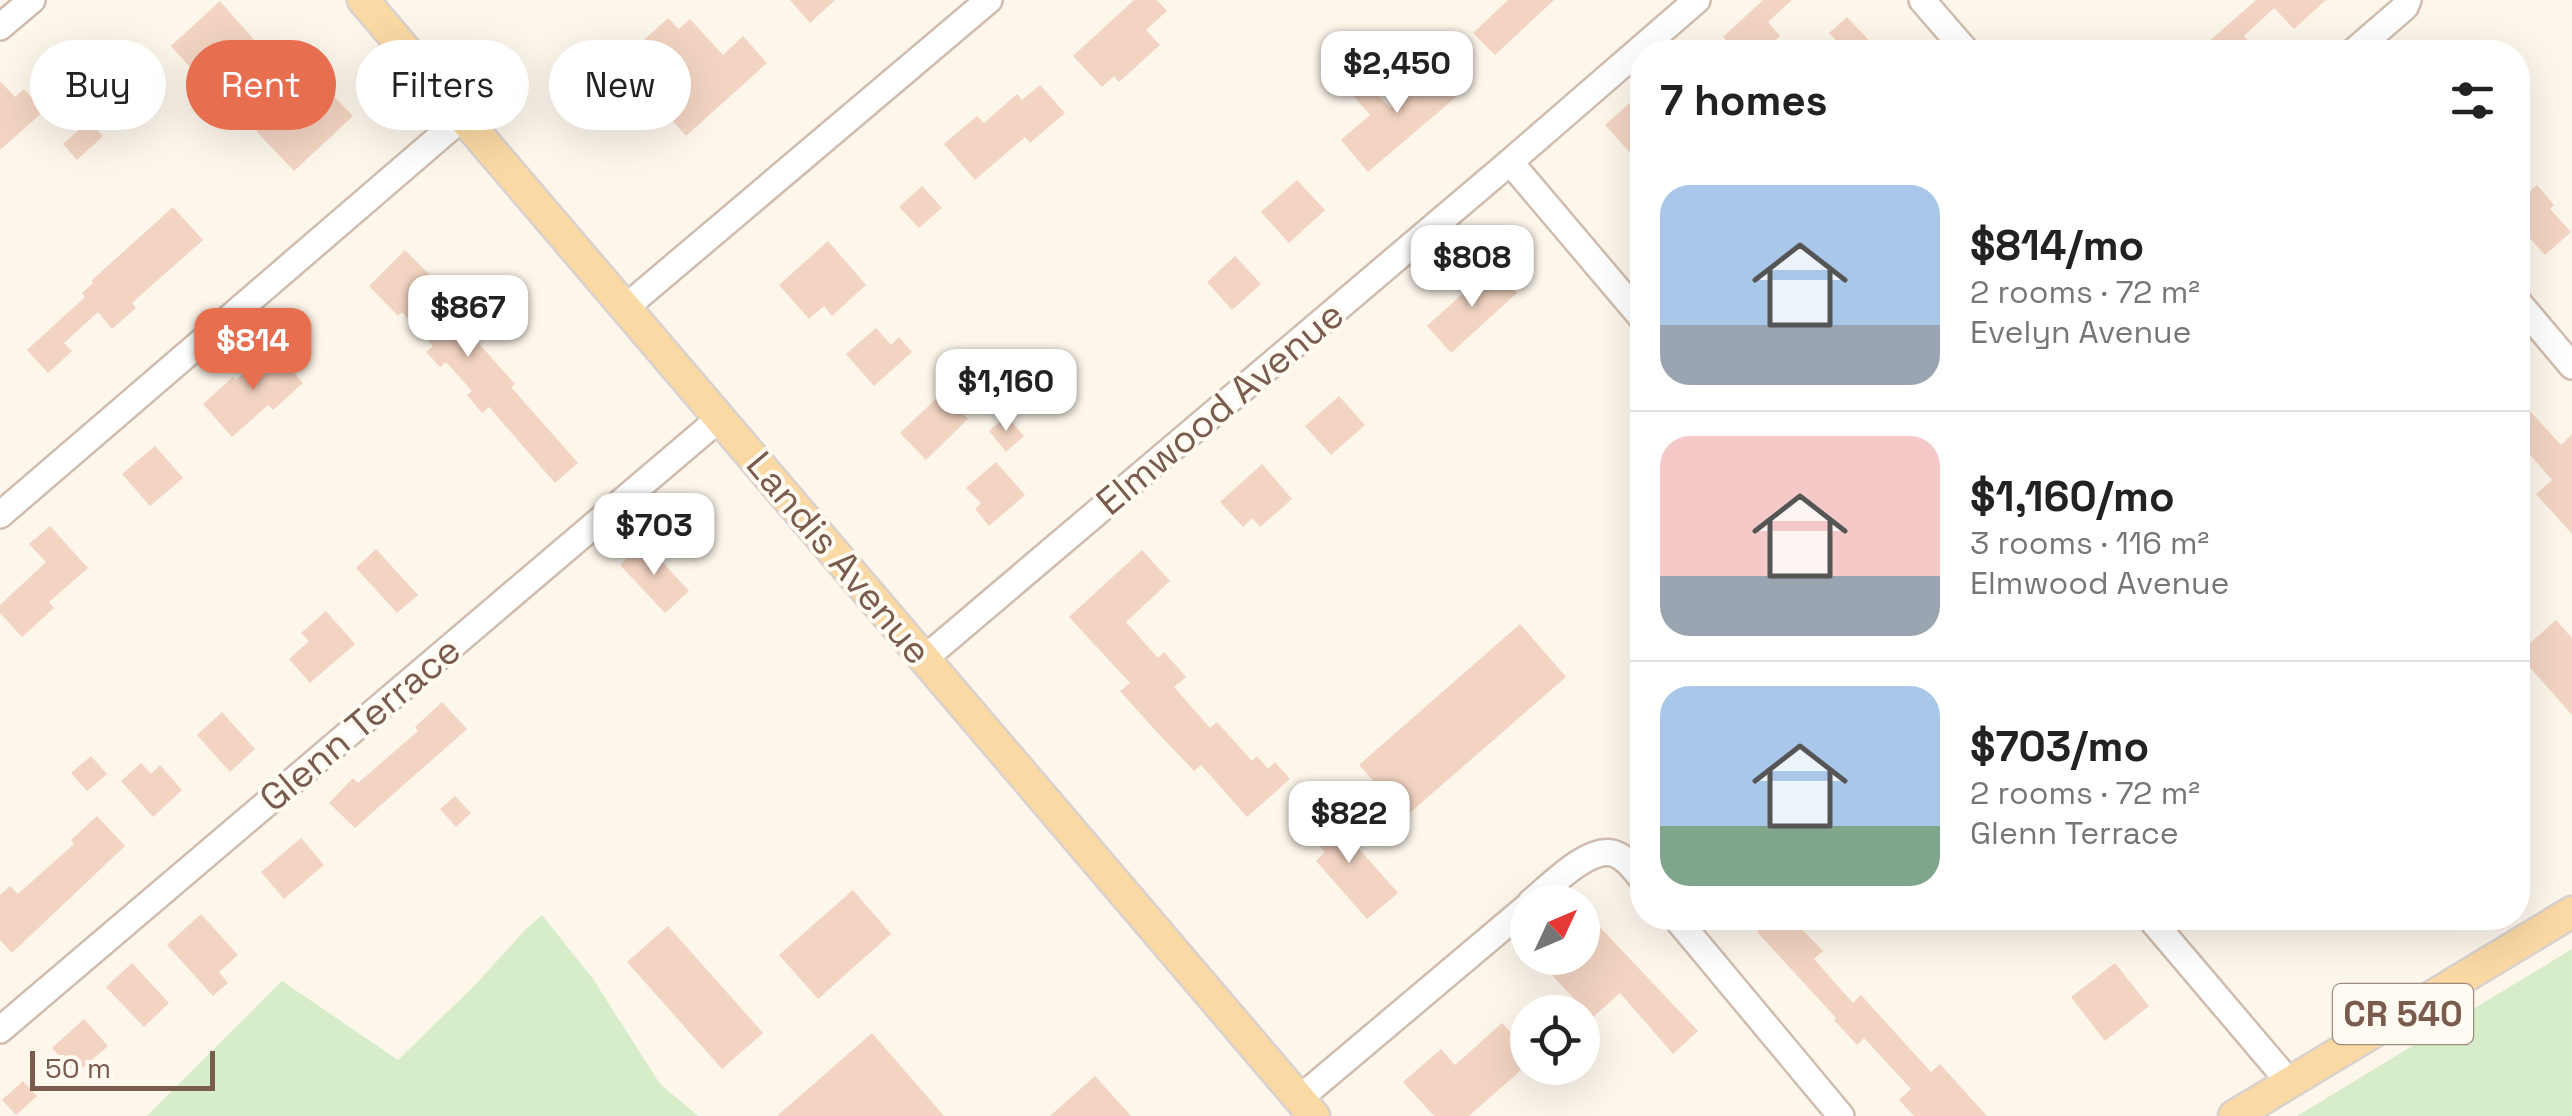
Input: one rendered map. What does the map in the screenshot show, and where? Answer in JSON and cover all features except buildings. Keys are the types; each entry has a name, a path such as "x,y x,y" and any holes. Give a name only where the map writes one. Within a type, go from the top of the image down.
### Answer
{"main road":[{"name":"Landis Avenue","path":"363,0 397,40"},
{"name":"Landis Avenue","path":"474,130 1306,1107"},
{"name":"CR 540","path":"2234,1116 2572,912"}],"street":[{"path":"0,27 32,0"},
{"path":"626,308 988,0"},
{"name":"Elmwood Avenue","path":"1651,40 1697,0"},
{"path":"1922,0 1957,40"},
{"path":"2366,40 2408,0"},
{"name":"Elmwood Avenue","path":"924,659 1630,58"},
{"path":"0,515 448,130"},
{"path":"1510,162 1630,304"},
{"path":"2530,316 2572,366"},
{"name":"Glenn Terrace","path":"0,1030 720,418"},
{"path":"1552,885 1598,853 1613,854 1630,865"},
{"path":"1306,1107 1510,922"},
{"path":"1686,930 1841,1116"},
{"path":"2160,930 2290,1083"}],"green space":[{"path":"542,915 593,979 660,1084 698,1116 147,1116 282,981 398,1060"},
{"path":"2572,949 2572,1116 2297,1116"}]}
